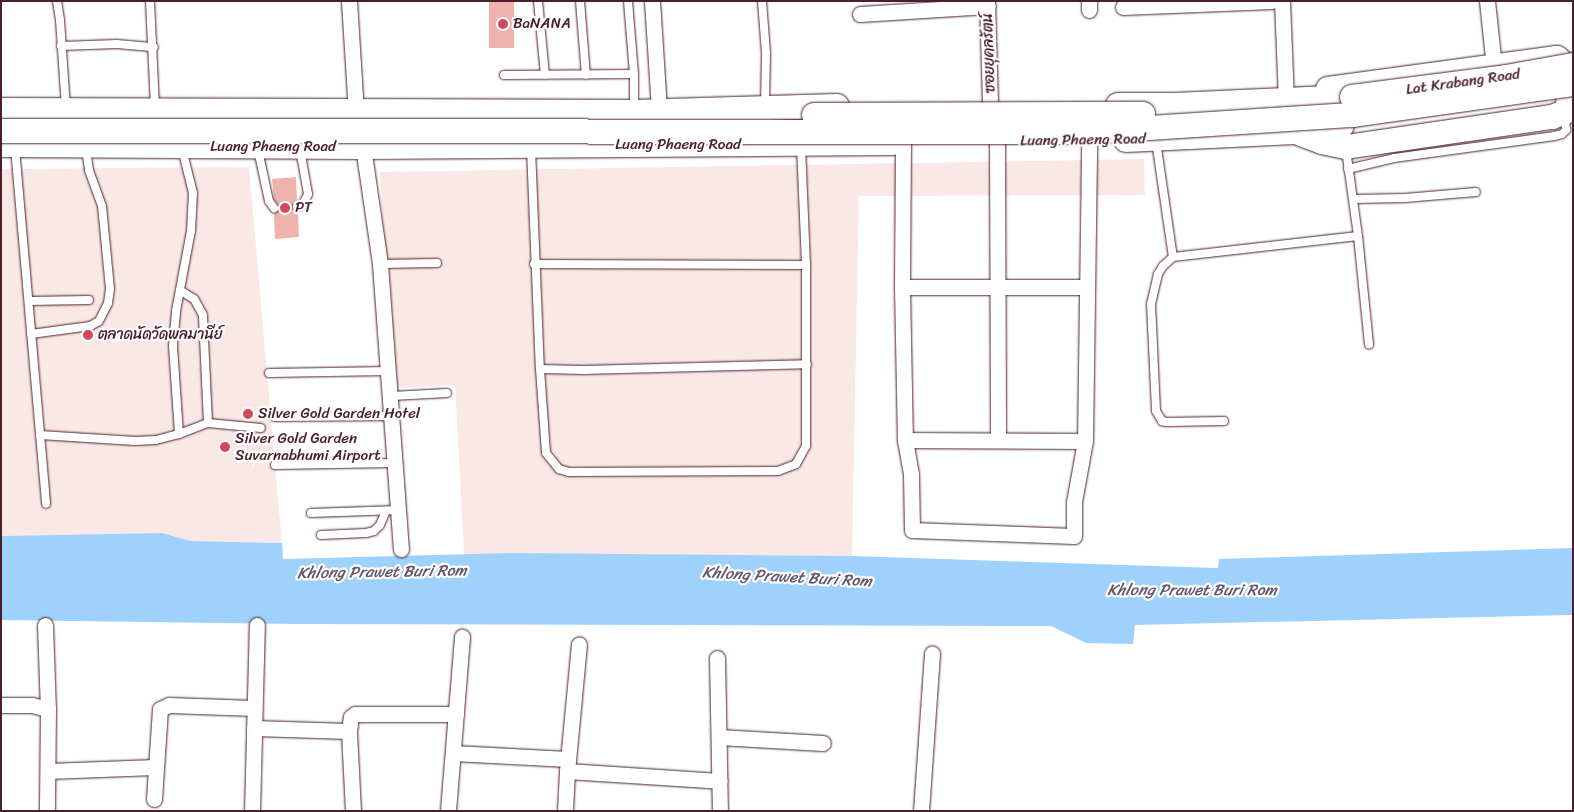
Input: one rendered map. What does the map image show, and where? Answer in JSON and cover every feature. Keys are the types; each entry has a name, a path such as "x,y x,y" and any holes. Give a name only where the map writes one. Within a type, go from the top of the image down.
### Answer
{"main road":[{"path":"1,111 634,112 765,107 990,104 1175,106 1287,102 1326,89 1351,84 1557,58 1566,66 1569,94 1568,105 1569,102"},
{"name":"Lat Krabang Road","path":"1287,102 1352,97 1506,77 1573,65"},
{"path":"1,111 64,122 187,124 449,124 814,115 1243,114 1360,106 1479,92 1573,74"},
{"path":"6,141 1088,132 1353,115 1573,84"},
{"path":"1295,132 1322,142 1347,158 1552,117 1569,102"},
{"name":"Lat Krabang Road","path":"1354,124 1510,104 1569,102"},
{"name":"Luang Phaeng Road","path":"6,141 85,146 363,147 1156,140 1295,132 1354,124"}],"street":[{"path":"349,1 356,111"},
{"path":"652,1 659,110"},
{"path":"1123,7 1272,1"},
{"path":"1282,1 1287,102"},
{"path":"1487,1 1494,66"},
{"path":"860,14 987,4"},
{"name":"ซอยยุคลรัตน์","path":"987,4 990,104"},
{"path":"903,143 902,287 906,440 910,474 912,530 1074,536 1074,502 1084,441 1089,140"},
{"path":"997,141 998,440"},
{"path":"363,147 380,264 393,416 395,463 392,511 401,549"},
{"path":"902,287 1087,287"},
{"path":"906,440 1084,441"},
{"path":"45,625 48,708 47,811"},
{"path":"252,811 256,625"},
{"path":"448,811 462,637"},
{"path":"565,811 579,645"},
{"path":"921,811 932,653"},
{"path":"718,658 720,811"},
{"path":"1,705 32,705 48,708"},
{"path":"154,799 158,713 163,706 254,708"},
{"path":"353,811 349,731 351,717 355,714 456,714"},
{"path":"254,728 349,731"},
{"path":"720,737 822,743"},
{"path":"453,753 720,781"},
{"path":"48,771 155,767"}],"lane":[{"path":"57,1 66,110"},
{"path":"150,1 156,111"},
{"path":"538,1 545,75"},
{"path":"580,1 586,74"},
{"path":"628,1 634,74 634,112"},
{"path":"762,1 766,53 765,107"},
{"path":"61,46 117,44 154,47"},
{"path":"504,75 634,74"},
{"path":"1156,140 1173,257"},
{"path":"6,141 29,301 30,334 46,504"},
{"path":"531,146 534,264 546,453 559,469 569,472 778,470 796,464 806,446 806,265 801,144"},
{"path":"30,334 90,326 98,321 108,304 110,289 102,206 90,170 85,146"},
{"path":"179,434 173,346 176,311 191,231 193,193 181,147"},
{"path":"258,147 268,201 274,208"},
{"path":"297,208 303,204 308,194 300,147"},
{"path":"1347,158 1354,199 1369,344"},
{"path":"1354,199 1405,198 1476,192"},
{"path":"1224,420 1167,422 1162,421 1156,411 1151,304 1158,274 1163,266 1173,257 1358,236"},
{"path":"380,264 437,263"},
{"path":"534,264 806,265"},
{"path":"181,291 194,299 203,315 208,423"},
{"path":"29,301 90,300"},
{"path":"540,369 583,370 807,364"},
{"path":"269,373 389,371"},
{"path":"392,396 447,393"},
{"path":"275,418 393,416"},
{"path":"40,434 135,442 156,440 208,423 261,428"},
{"path":"275,465 395,463"},
{"path":"311,513 392,511"},
{"path":"321,535 374,531 392,511"}],"shaded area":[{"path":"1144,159 1145,195 859,196 852,556 464,554 455,385 397,388 384,254 380,172"},
{"name":"ตลาดนัดวัดพลมานีย์","path":"249,167 282,543 191,541 162,533 1,536 1,169"}],"water":[{"name":"Khlong Prawet Buri Rom","path":"162,533 191,541 282,543 283,559 512,553 852,556 1218,568 1219,559 1573,548 1573,615 1135,625 1133,644 1086,643 1051,626 299,624 1,620 1,536"}],"building":[{"name":"BaNANA","path":"489,1 514,1 514,48 489,48"},
{"name":"PT","path":"296,177 297,201 291,207 294,211 298,212 299,237 275,239 274,214 280,208 274,199 272,179"}],"place":[{"name":"BaNANA","path":"503,24"},
{"name":"PT","path":"285,208"},
{"name":"ตลาดนัดวัดพลมานีย์","path":"88,335"},
{"name":"Silver Gold Garden Hotel","path":"248,414"},
{"name":"Silver Gold Garden Suvarnabhumi Airport","path":"225,447"}]}
